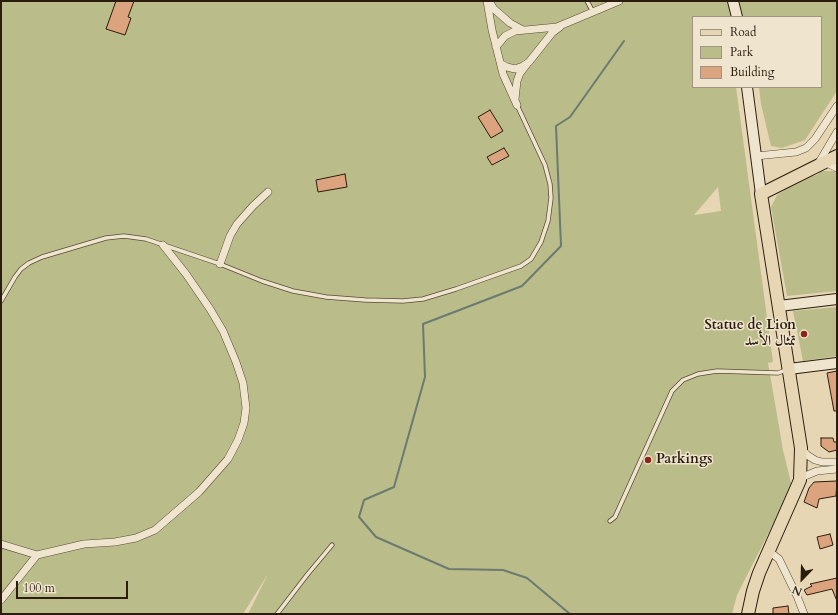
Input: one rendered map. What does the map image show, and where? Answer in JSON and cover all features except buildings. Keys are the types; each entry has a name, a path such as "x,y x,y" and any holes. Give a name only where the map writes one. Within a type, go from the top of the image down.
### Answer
{"main road":[{"path":"733,1 737,16"},
{"path":"747,88 761,194 801,448 800,480 770,552 759,573 753,590 748,614"},
{"path":"761,194 837,156"},
{"path":"779,306 837,299"},
{"path":"789,369 837,363"}],"street":[{"path":"488,1 494,9 510,23 524,30"},
{"path":"488,1 496,47 507,85 517,105"},
{"path":"496,47 505,36 515,32 550,28 564,24 619,1"},
{"path":"517,105 515,90 520,73 552,33 564,24"},
{"path":"501,64 507,68 515,69 529,62"},
{"path":"756,156 796,152 806,148 815,139 837,106"},
{"path":"837,132 821,164 837,168"},
{"path":"220,264 230,236 237,224 268,192"},
{"path":"1,544 37,555 84,544 115,542 136,538 156,530 200,492 228,459 238,440 244,422 246,408 243,383 223,331 186,274 163,245"},
{"path":"801,448 807,455 815,460 822,462 837,462"},
{"path":"800,480 817,471 837,469"},
{"path":"770,552 779,559 804,614"},
{"path":"1,600 37,555"}],"lane":[{"path":"587,1 593,12"},
{"path":"1,301 6,290 21,270 29,263 42,257 106,238 124,236 136,237 163,245 293,291 326,297 365,300 403,301 423,299 521,266 531,259 541,242 548,220 551,198 546,165 517,105"},
{"path":"610,521 615,517 672,391 683,380 698,374 717,371 778,373 789,369"},
{"path":"277,614 332,545"}],"green space":[{"path":"1,1 837,1 837,91 805,140 782,148 771,146 761,104 759,88 822,88 822,16 692,16 692,88 736,88 773,362 768,363 783,450 792,487 737,595 732,614 248,614 268,574 243,614 1,614","holes":["718,187 721,211 694,215"]},
{"path":"821,171 837,171 837,291 787,296 771,207 777,195 802,178 817,175"},
{"path":"837,307 837,356 803,361 793,311"}],"waterway":[{"path":"570,614 527,578 503,570 449,569 376,537 359,517 364,500 394,487 425,377 423,324 522,286 561,246 556,126 570,117 624,41"}],"place":[{"name":"Statue de Lion تمثال الأسد","path":"804,334"},
{"name":"Parkings","path":"648,460"}]}
